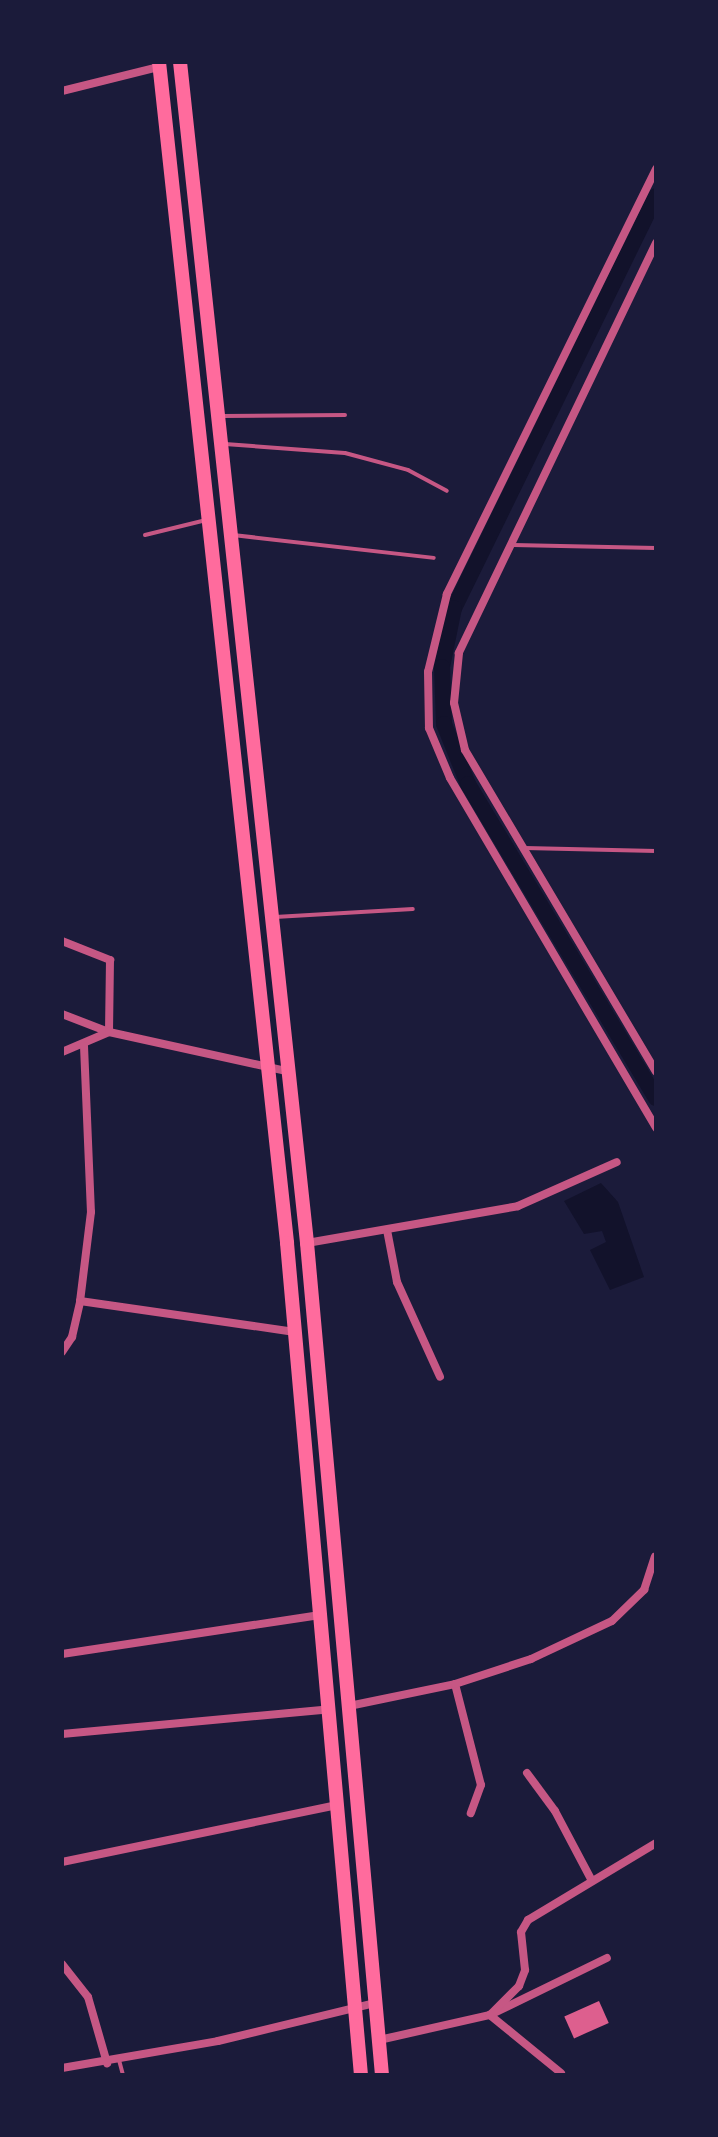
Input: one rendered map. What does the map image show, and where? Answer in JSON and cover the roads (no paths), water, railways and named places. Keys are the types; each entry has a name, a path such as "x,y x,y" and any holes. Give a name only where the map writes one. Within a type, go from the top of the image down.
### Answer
{"highway":[{"path":"180,62 307,1243 382,2075"},
{"path":"159,65 295,1332 331,1709 361,2075"}],"street":[{"path":"62,91 159,65"},
{"path":"656,169 447,594 428,672 429,728 450,778 656,1128"},
{"path":"656,243 507,545 459,653 454,703 465,750 656,1072"},
{"path":"62,941 110,960 109,1032"},
{"path":"62,1014 109,1032 287,1071"},
{"path":"62,1052 84,1046 109,1032"},
{"path":"62,1352 72,1337 80,1301 91,1212 84,1046"},
{"path":"307,1243 518,1206 617,1162"},
{"path":"387,1230 397,1282 440,1377"},
{"path":"80,1301 295,1332"},
{"path":"349,1706 455,1684 531,1659 612,1621 644,1590 655,1557"},
{"path":"62,1654 320,1615"},
{"path":"455,1684 481,1785 471,1813"},
{"path":"62,1734 331,1709"},
{"path":"527,1773 555,1811 592,1881"},
{"path":"62,1862 338,1805"},
{"path":"490,2015 519,1986 525,1970 521,1932 528,1920 656,1843"},
{"path":"379,2040 490,2015 607,1958"},
{"path":"62,1964 88,1997 107,2063"},
{"path":"62,2068 107,2063 355,2005 375,2003"},
{"path":"490,2015 561,2073"}],"lane":[{"path":"220,416 345,415"},
{"path":"223,444 345,453 408,470 447,491"},
{"path":"145,535 208,519"},
{"path":"231,535 434,558"},
{"path":"507,545 656,548"},
{"path":"525,848 656,851"},
{"path":"273,917 413,909"},
{"path":"119,2060 123,2075"}],"waterway":[{"path":"656,196 454,608 442,667 444,724 468,784 656,1098"}]}
